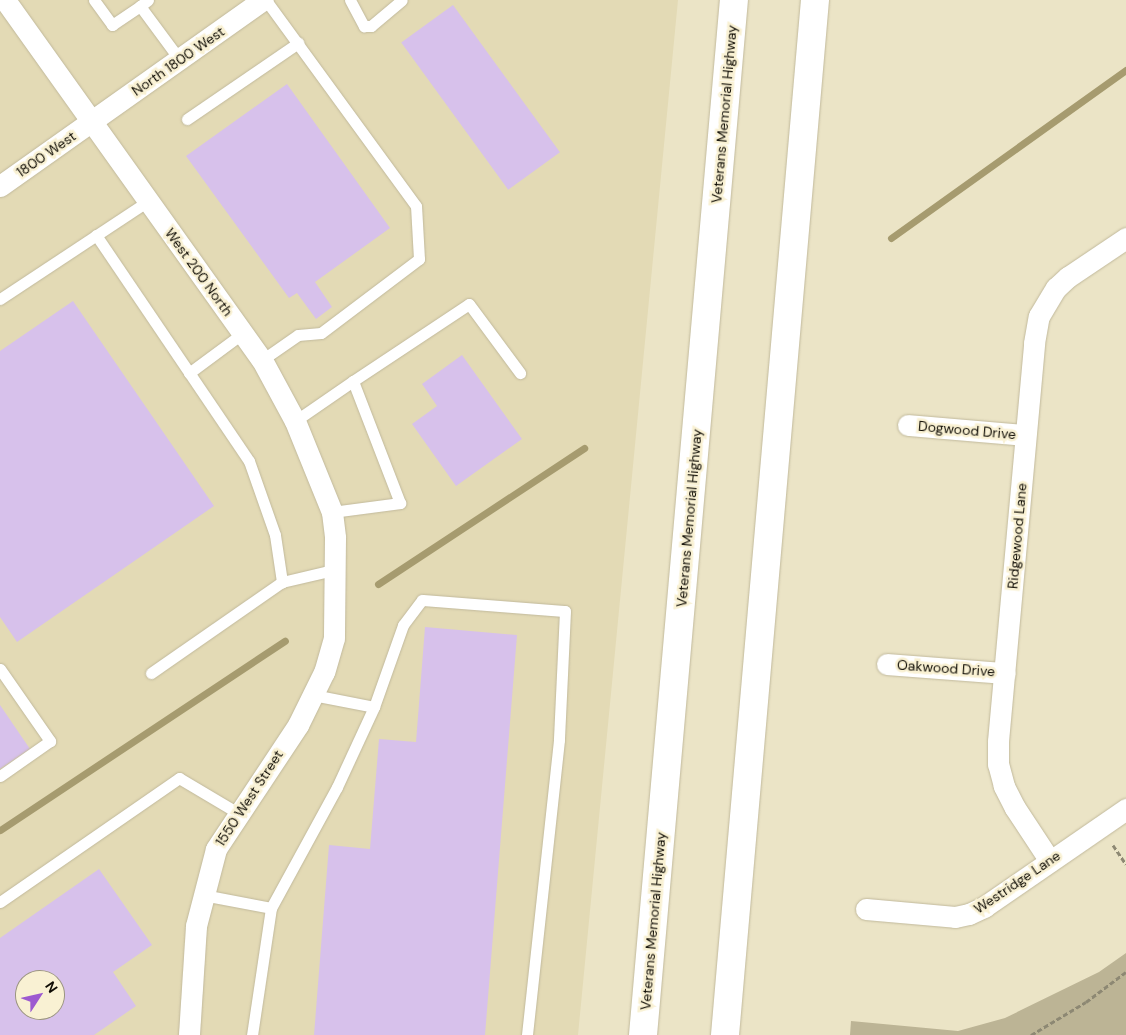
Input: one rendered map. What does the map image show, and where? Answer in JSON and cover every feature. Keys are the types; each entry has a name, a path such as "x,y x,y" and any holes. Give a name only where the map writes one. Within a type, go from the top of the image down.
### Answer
{"highway":[{"name":"Veterans Memorial Highway","path":"643,1035 734,0"},
{"path":"724,1035 815,0"}],"street":[{"name":"West 200 North","path":"5,0 262,360 295,421 332,512 334,538 333,570"},
{"name":"North 1800 West","path":"91,122 265,0"},
{"name":"1800 West","path":"0,186 91,122"},
{"name":"Ridgewood Lane","path":"1050,861 1015,808 1004,786 1000,771 998,741 1034,343 1040,316 1047,302 1068,277 1126,238"},
{"name":"Dogwood Drive","path":"908,425 1025,435"},
{"name":"1550 West Street","path":"189,1035 196,926 216,849 298,724 324,672 334,638 333,570"},
{"name":"Oakwood Drive","path":"887,664 1005,673"},
{"name":"Westridge Lane","path":"866,909 955,917 969,914 984,907 1126,809"}],"lane":[{"path":"94,0 112,25 144,3 180,60"},
{"path":"262,360 298,335 321,333 419,259 416,206 265,0"},
{"path":"350,0 364,26 372,26 402,0"},
{"path":"187,119 298,43"},
{"path":"0,299 148,201"},
{"path":"96,235 249,461 275,535 282,582"},
{"path":"295,421 468,304 520,373"},
{"path":"190,373 243,333"},
{"path":"332,512 400,503 353,381"},
{"path":"151,673 282,582 333,570"},
{"path":"252,1035 271,908 337,787 374,707 403,625 422,600 565,611 559,740 527,1035"},
{"path":"0,670 50,741 0,776"},
{"path":"313,695 374,707"},
{"path":"0,902 179,778 238,814"},
{"path":"203,895 271,908"}],"path":[{"path":"1112,843 1126,864"},
{"path":"1031,1035 1086,1002 1126,972"}],"shaded area":[{"path":"0,0 678,0 578,1035 0,1035"},
{"path":"1126,953 1126,1035 850,1035 851,1021 958,1031 1005,1018 1099,972"}],"building":[{"path":"453,5 560,152 508,190 401,43"},
{"path":"287,84 390,228 315,282 332,307 316,319 297,293 289,298 186,156"},
{"path":"73,301 214,506 17,642 0,617 0,351"},
{"path":"462,355 522,439 456,486 412,424 437,406 422,384"},
{"path":"425,627 517,635 485,1035 314,1035 329,845 370,849 379,739 416,742"},
{"path":"0,705 30,749 0,769"},
{"path":"99,869 152,945 113,972 136,1006 94,1035 0,1035 0,938"}],"waterway":[{"path":"891,238 1126,70"},
{"path":"378,584 584,448"},
{"path":"0,830 285,641"}]}
